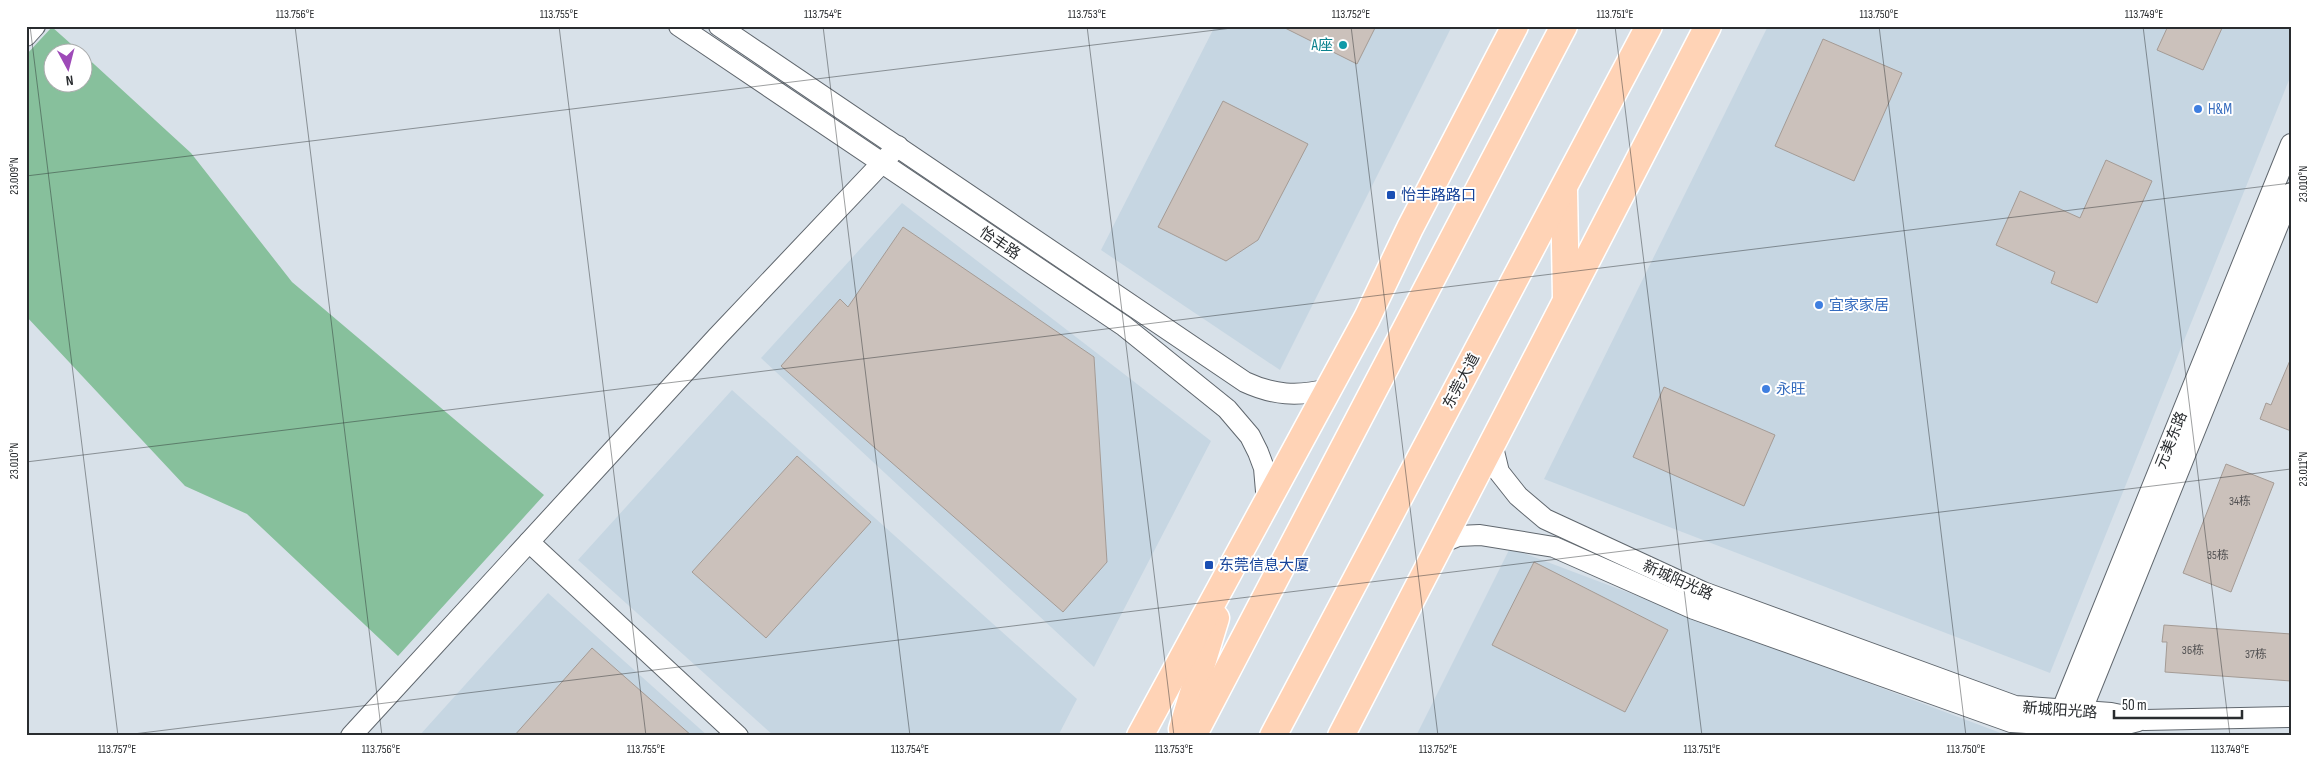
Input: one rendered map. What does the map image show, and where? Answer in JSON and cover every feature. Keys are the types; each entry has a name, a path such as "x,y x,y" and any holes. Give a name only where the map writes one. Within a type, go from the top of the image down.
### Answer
{"main road":[{"path":"1140,736 1367,318 1410,228 1515,26"},
{"path":"1193,736 1564,26"},
{"name":"东莞大道","path":"1273,736 1356,577 1564,190 1649,26"},
{"path":"1341,736 1708,26"},
{"path":"1564,190 1566,300"},
{"path":"1180,736 1230,569"}],"street":[{"path":"26,36 36,26"},
{"name":"怡丰路","path":"679,26 1124,326 1227,409 1250,436 1258,452 1264,468 1267,503"},
{"name":"怡丰路","path":"719,26 1245,382 1277,394 1311,394 1327,389"},
{"name":"元美东路","path":"2067,724 2291,144"},
{"path":"351,736 717,337 898,146"},
{"name":"元美东路","path":"2067,724 2291,193"},
{"name":"新城阳光路","path":"1492,443 1499,472 1518,496 1545,519 1703,592 2067,724"},
{"name":"新城阳光路","path":"1441,543 1458,536 1480,535 1554,547 1694,609 2011,722 2111,728 2145,720 2291,717"},
{"path":"529,542 738,736"}],"shaded area":[{"path":"1215,26 1452,26 1280,370 1101,250"},
{"path":"1768,26 2291,26 2291,75 2050,673 1544,479"},
{"path":"902,203 1211,441 1094,667 761,358"},
{"path":"732,390 1077,699 1058,736 774,736 578,560"},
{"path":"1510,548 2006,735 1416,736"},
{"path":"548,593 708,736 419,736"}],"green space":[{"path":"52,27 69,42 42,42 42,92 92,92 92,62 191,153 292,282 544,495 398,656 247,514 185,486 26,316 26,55"}],"building":[{"name":"A座","path":"1281,26 1376,26 1357,64"},
{"path":"2168,26 2223,26 2203,70 2157,50"},
{"path":"1823,39 1902,73 1854,181 1775,146"},
{"path":"1223,101 1308,144 1258,240 1226,261 1158,227"},
{"path":"2106,160 2152,181 2097,303 2051,283 2055,272 1996,245 2020,191 2080,218"},
{"path":"903,227 1094,357 1107,562 1063,612 781,366 840,299 848,307"},
{"path":"2291,358 2291,431 2260,419 2266,403 2271,405"},
{"path":"1664,387 1775,435 1744,506 1633,457"},
{"path":"797,456 871,522 766,638 692,572"},
{"path":"2226,464 2274,483 2231,592 2183,573"},
{"path":"1534,562 1668,630 1625,712 1492,645"},
{"path":"2164,625 2291,634 2291,681 2165,672 2167,642 2162,642"},
{"path":"592,648 692,736 514,736"}],"place":[{"name":"A座","path":"1343,45"},
{"name":"H&M","path":"2198,109"},
{"name":"怡丰路路口","path":"1391,195"},
{"name":"宜家家居","path":"1819,305"},
{"name":"永旺","path":"1766,389"},
{"name":"东莞信息大厦","path":"1209,565"}]}
